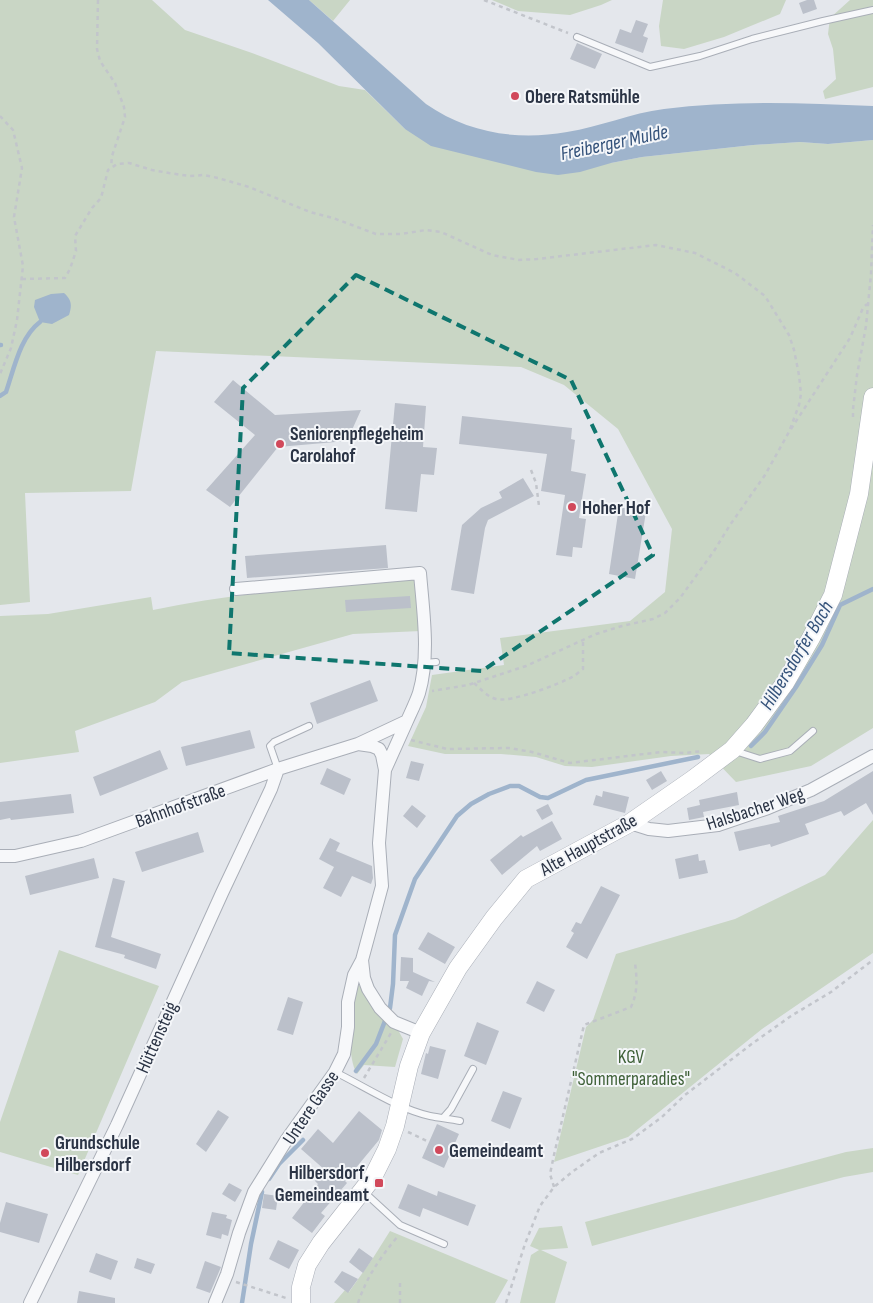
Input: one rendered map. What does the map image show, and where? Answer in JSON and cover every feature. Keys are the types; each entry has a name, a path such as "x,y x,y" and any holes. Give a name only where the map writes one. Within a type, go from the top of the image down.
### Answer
{"main road":[{"name":"Alte Hauptstraße","path":"294,1301 301,1287 307,1265 321,1242 373,1177 396,1126 409,1066 421,1033 458,968 494,918 526,878 630,823 732,750 754,725 785,683 811,638 832,595 860,494 873,397"}],"street":[{"path":"236,589 420,573 424,631 430,663 407,721 384,770"},
{"name":"Bahnhofstraße","path":"0,856 15,856 81,841 278,769 358,744 407,721"},
{"path":"358,744 379,749 382,755 384,770 379,843 382,886 362,960 364,978 368,989 380,1008 395,1023 421,1033"},
{"name":"Halsbacher Weg","path":"630,823 649,829 668,831 718,825 768,808 811,790 873,756"},
{"name":"Hüttensteig","path":"30,1303 117,1125 222,893 272,789 278,769"},
{"name":"Untere Gasse","path":"215,1303 227,1274 254,1192 287,1139 335,1072 344,1054 348,1027 348,1002 354,975 362,960"}],"lane":[{"path":"577,37 650,67 700,56 752,39 873,10"},
{"path":"278,769 270,746 274,742 309,726"},
{"path":"732,750 760,759 790,750 813,731"},
{"path":"444,1117 451,1109 473,1069"},
{"path":"335,1072 401,1105 429,1116 460,1121"},
{"path":"363,1191 400,1225 444,1244"}],"path":[{"path":"98,0 100,61 115,83 125,117 112,156 111,168"},
{"path":"484,0 577,37"},
{"path":"0,116 13,130 22,168 14,217 23,266 17,320 10,348 0,374"},
{"path":"22,279 65,278 76,251 75,236 92,208 101,198 108,170 117,164 129,163 169,173 189,176 204,175 250,187 310,212 333,218 376,234 401,234 426,230 441,232 492,255 519,260 656,245 695,253 734,273 765,296 789,335 794,350 800,375 801,394 799,406 789,432 765,475 680,598 665,613 653,619 622,626 583,640 526,666 474,683 419,693"},
{"path":"854,423 853,410 868,303 873,225"},
{"path":"789,432 800,418 850,338 863,308 868,303"},
{"path":"531,470 536,483 539,506"},
{"path":"474,683 486,695 497,700 514,698 562,682 574,676 583,668 583,640"},
{"path":"400,737 424,745 447,749 509,748 532,752 570,763 660,752 684,753 707,750"},
{"path":"506,1303 525,1244 540,1206 554,1187 599,1153 632,1139 685,1095 753,1043 791,1016 831,992 873,960"},
{"path":"554,1187 550,1174 584,1025 631,1007 636,996 635,963"},
{"path":"360,1084 395,1023"},
{"path":"396,1126 429,1142"},
{"path":"358,1303 377,1262 398,1236"},
{"path":"400,1282 400,1303"},
{"path":"241,1284 294,1301"}],"highlighted area":[{"path":"356,275 571,380 653,555 482,671 229,653 243,388"}],"green space":[{"path":"0,0 152,0 185,30 339,86 365,90 405,129 611,163 642,157 753,145 800,142 828,144 873,140 873,728 811,766 736,782 709,754 671,756 592,767 565,766 536,757 501,754 445,754 408,746 426,707 432,675 504,665 500,638 630,621 665,592 672,529 618,429 564,385 521,367 156,351 131,491 25,493 30,602 0,605"},
{"path":"309,0 350,0 333,21"},
{"path":"492,0 612,0 570,15 518,11"},
{"path":"663,0 786,0 780,14 724,37 684,49 661,46 659,26"},
{"path":"850,0 873,0 873,87 825,99 823,91 836,79 833,49 828,34 830,18"},
{"path":"418,579 421,631 353,634 182,682 155,702 75,731 79,752 0,763 0,616 48,614 151,597 153,610 252,594"},
{"name":"KGV \"Sommerparadies\"","path":"873,820 873,953 762,1029 628,1137 554,1162 586,1027 593,1020 616,954 735,919 825,875"},
{"name":"Grundschule Hilbersdorf","path":"59,950 159,986 78,1175 0,1152 0,1122"},
{"path":"359,985 372,1005 398,1030 403,1039 395,1067 364,1065 357,1074 353,1065 351,1032 355,988"},
{"path":"873,1148 873,1172 844,1177 592,1246 585,1222 846,1152"},
{"path":"562,1226 568,1248 541,1250 567,1262 555,1303 520,1303 531,1255 539,1250 530,1246 539,1228"},
{"path":"390,1231 508,1280 495,1303 334,1303 345,1290 349,1292"}],"water":[{"name":"Freiberger Mulde","path":"268,0 309,0 426,104 442,114 476,128 511,135 548,135 579,130 664,109 716,104 794,103 873,106 873,140 828,144 800,142 753,145 642,157 580,172 558,175 536,172 431,146 405,129 318,43"},
{"path":"64,293 71,303 69,315 52,324 40,322 34,307 35,300 51,294"}],"building":[{"path":"814,0 817,9 803,14 799,3"},
{"path":"636,20 648,24 643,36 648,38 643,53 615,43 620,29 631,33"},
{"path":"577,43 602,54 595,69 570,59"},
{"name":"Seniorenpflegeheim Carolahof","path":"233,380 275,415 361,410 347,441 278,447 230,507 206,490 255,435 214,402"},
{"path":"395,403 426,406 423,447 437,448 434,475 421,474 417,512 385,509"},
{"path":"462,416 572,428 571,439 575,440 571,471 586,474 579,518 586,519 582,548 573,547 572,557 556,555 565,495 541,491 547,454 459,444"},
{"path":"523,478 534,496 488,520 474,594 451,590 462,525 481,508 502,498 499,492"},
{"path":"619,507 646,512 635,579 609,574"},
{"path":"386,545 388,568 247,578 245,556"},
{"path":"410,596 411,608 346,612 345,600"},
{"path":"370,680 378,701 317,724 310,703"},
{"path":"250,730 255,748 186,766 181,747"},
{"path":"160,750 168,769 100,796 93,777"},
{"path":"411,761 424,764 419,781 406,778"},
{"path":"327,768 351,779 344,795 320,784"},
{"path":"661,771 667,781 652,790 646,780"},
{"path":"873,771 873,815 866,803 844,816 841,811 805,824 809,834 771,847 770,844 739,851 734,832 780,822 778,816 824,801"},
{"path":"603,791 629,797 625,813 593,805 596,795 602,797"},
{"path":"737,792 739,805 703,812 704,817 689,820 687,808 700,805 699,800"},
{"path":"71,794 74,813 0,820 0,802"},
{"path":"548,804 553,814 542,820 536,810"},
{"path":"412,805 426,816 417,828 403,816"},
{"path":"552,821 562,839 540,851 537,846 502,875 490,860 521,835 523,837"},
{"path":"198,832 204,852 142,872 135,852"},
{"path":"330,838 340,843 336,851 372,866 373,878 371,884 352,876 341,897 323,888 334,867 319,859"},
{"path":"698,854 699,861 705,860 708,873 679,879 675,859"},
{"path":"94,858 99,878 30,895 25,876"},
{"path":"113,878 125,881 111,937 161,954 156,969 124,958 125,955 95,947"},
{"path":"601,886 620,895 587,959 566,947 574,933 571,931 576,922 581,924"},
{"path":"428,932 455,947 445,964 418,949"},
{"path":"401,957 413,958 413,972 435,982 429,981 422,996 406,988 409,981 400,981"},
{"path":"537,981 555,990 544,1012 526,1003"},
{"path":"288,997 303,1002 293,1035 277,1030"},
{"path":"477,1022 499,1031 486,1065 464,1056"},
{"path":"430,1046 446,1050 438,1079 421,1074 426,1053 428,1054"},
{"path":"503,1091 522,1098 510,1129 491,1121"},
{"path":"218,1110 229,1117 206,1152 196,1144"},
{"path":"359,1111 382,1130 379,1140 345,1181 347,1183 321,1213 325,1216 312,1233 292,1218 318,1184 315,1181 325,1170 301,1149 318,1129 333,1143"},
{"name":"Gemeindeamt","path":"437,1124 459,1134 444,1168 422,1158"},
{"path":"229,1183 242,1190 235,1202 222,1194"},
{"path":"408,1184 437,1196 438,1191 476,1205 468,1226 423,1208 420,1217 398,1208"},
{"path":"264,1194 278,1196 276,1210 262,1208"},
{"path":"6,1202 48,1214 39,1243 0,1232 0,1223"},
{"path":"212,1212 227,1215 226,1218 232,1220 228,1236 222,1234 221,1239 206,1235"},
{"path":"278,1240 299,1250 289,1269 269,1259"},
{"path":"359,1248 373,1258 363,1273 349,1262"},
{"path":"96,1253 118,1261 111,1280 89,1272"},
{"path":"137,1258 155,1264 151,1274 134,1268"},
{"path":"205,1261 221,1267 210,1293 196,1288"},
{"path":"342,1271 358,1279 348,1293 334,1282"},
{"path":"79,1291 115,1298 115,1303 77,1303"}],"waterway":[{"path":"0,396 6,392 27,336 40,322"},
{"name":"Hilbersdorfer Bach","path":"751,746 765,732 796,687 822,645 840,605 873,589"},
{"name":"Hilbersdorfer Bach","path":"356,1071 376,1044 390,1008 395,935 415,879 457,816 471,804 489,794 510,786 519,786 540,797 548,798 586,780 698,757"},
{"name":"Hilbersdorfer Bach","path":"269,1179 279,1164 303,1140"},
{"name":"Hilbersdorfer Bach","path":"242,1303 251,1244 262,1192"}],"place":[{"name":"Obere Ratsmühle","path":"515,96"},
{"name":"Seniorenpflegeheim Carolahof","path":"280,444"},
{"name":"Hoher Hof","path":"572,507"},
{"name":"Gemeindeamt","path":"439,1150"},
{"name":"Grundschule Hilbersdorf","path":"45,1153"},
{"name":"Hilbersdorf, Gemeindeamt","path":"379,1183"}]}
